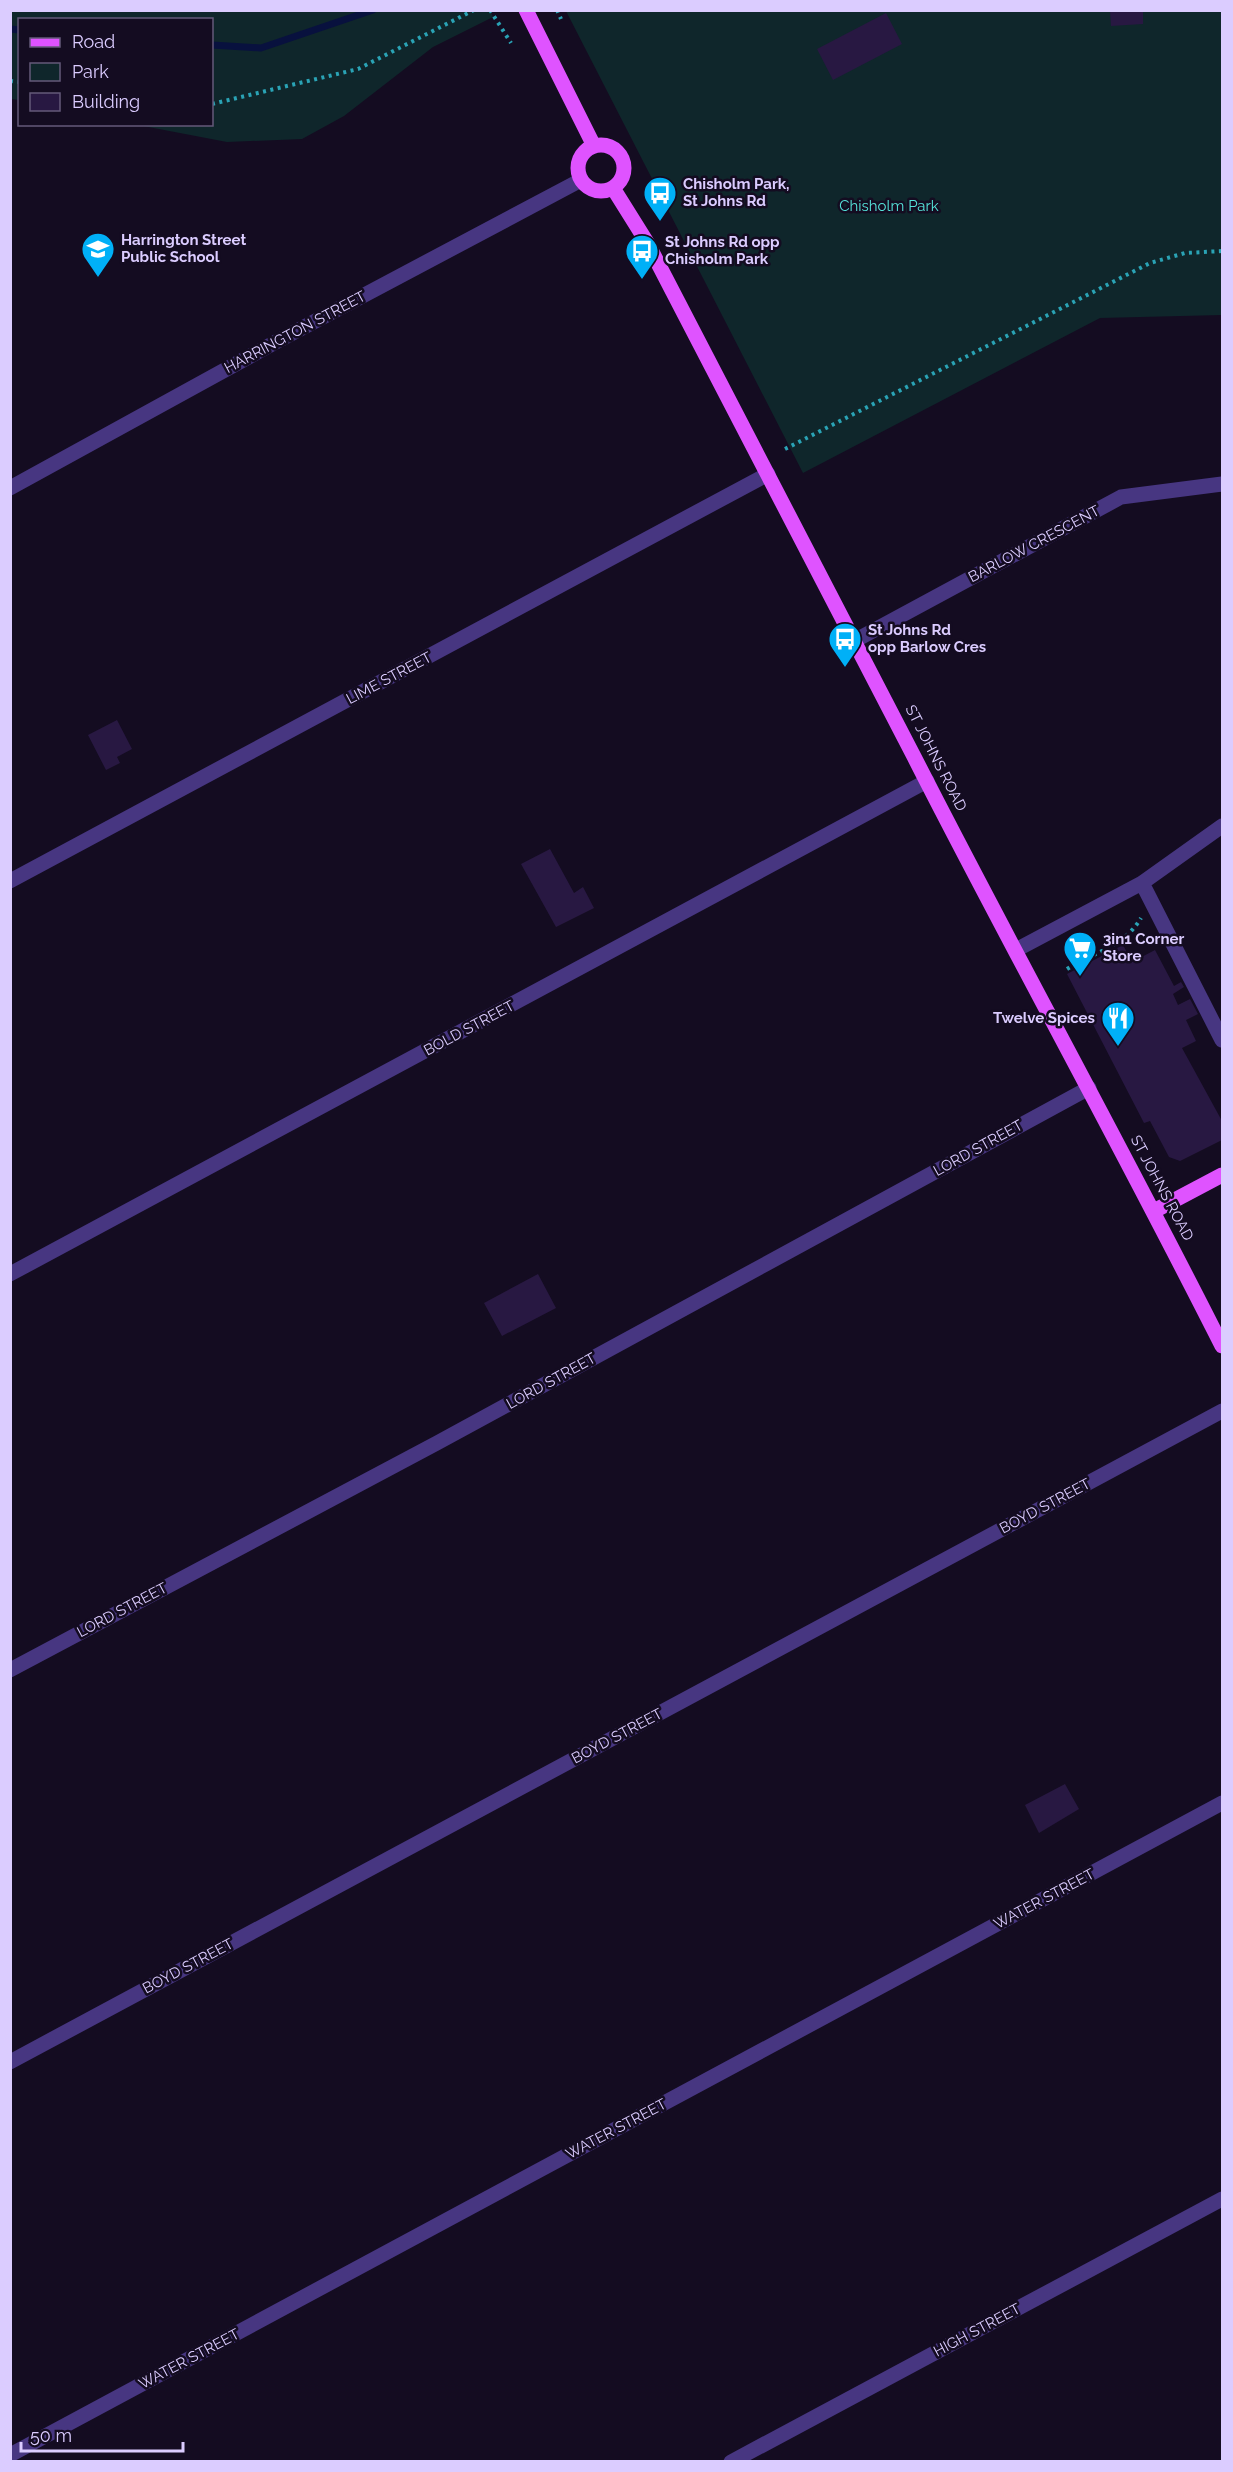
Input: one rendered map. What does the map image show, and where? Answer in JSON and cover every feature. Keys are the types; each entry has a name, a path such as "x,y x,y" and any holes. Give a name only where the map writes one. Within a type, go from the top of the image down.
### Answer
{"main road":[{"path":"526,10 594,146"},
{"path":"594,146 609,146 620,155 624,170 619,184 613,188 606,191 592,190 581,180 579,160 594,146"},
{"name":"ST JOHNS ROAD","path":"613,188 648,244 1154,1211 1222,1346"},
{"path":"1154,1211 1222,1175"}],"street":[{"name":"HARRINGTON STREET","path":"10,488 274,343 581,180"},
{"name":"LIME STREET","path":"10,881 768,474"},
{"name":"BARLOW CRESCENT","path":"856,640 1121,497 1222,484"},
{"name":"BOLD STREET","path":"10,1274 927,781"},
{"path":"1016,950 1142,883 1222,826"},
{"path":"1142,883 1222,1040"},
{"name":"LORD STREET","path":"10,1670 437,1443 1089,1088"},
{"name":"BOYD STREET","path":"10,2062 1222,1411"},
{"name":"WATER STREET","path":"10,2455 1222,1803"},
{"name":"HIGH STREET","path":"731,2462 1222,2199"}],"path":[{"path":"213,104 358,69 474,10"},
{"path":"490,10 511,43"},
{"path":"557,10 561,19"},
{"path":"785,448 1150,263 1185,253 1222,251"},
{"path":"1067,969 1115,945 1133,932 1144,911 1154,906"}],"green space":[{"path":"490,10 493,17 433,47 344,116 302,139 227,142 143,126 213,126 213,18 18,18 18,100 11,99 11,11"},
{"name":"Chisholm Park","path":"566,11 1222,11 1222,315 1100,318 803,473"}],"building":[{"path":"1110,10 1143,10 1143,24 1111,26"},
{"path":"886,13 902,44 833,80 817,49"},
{"path":"117,720 132,749 117,757 120,763 106,770 88,735"},
{"path":"550,849 574,893 583,887 594,908 556,927 521,864"},
{"path":"1123,945 1132,962 1155,950 1174,986 1181,982 1184,987 1173,994 1178,1005 1190,999 1198,1014 1186,1020 1196,1041 1182,1048 1222,1121 1222,1140 1180,1161 1169,1157 1150,1121 1144,1123 1067,974"},
{"path":"538,1274 556,1308 502,1336 484,1303"},
{"path":"1065,1784 1079,1809 1039,1833 1025,1805"}],"waterway":[{"path":"213,45 261,48 373,10"},
{"path":"10,29 18,30"}],"place":[{"name":"Chisholm Park, St Johns Rd","path":"660,222"},
{"name":"Harrington Street Public School","path":"98,278"},
{"name":"St Johns Rd opp Chisholm Park","path":"642,280"},
{"name":"St Johns Rd opp Barlow Cres","path":"845,668"},
{"name":"3in1 Corner Store","path":"1080,977"},
{"name":"Twelve Spices","path":"1118,1047"}]}
